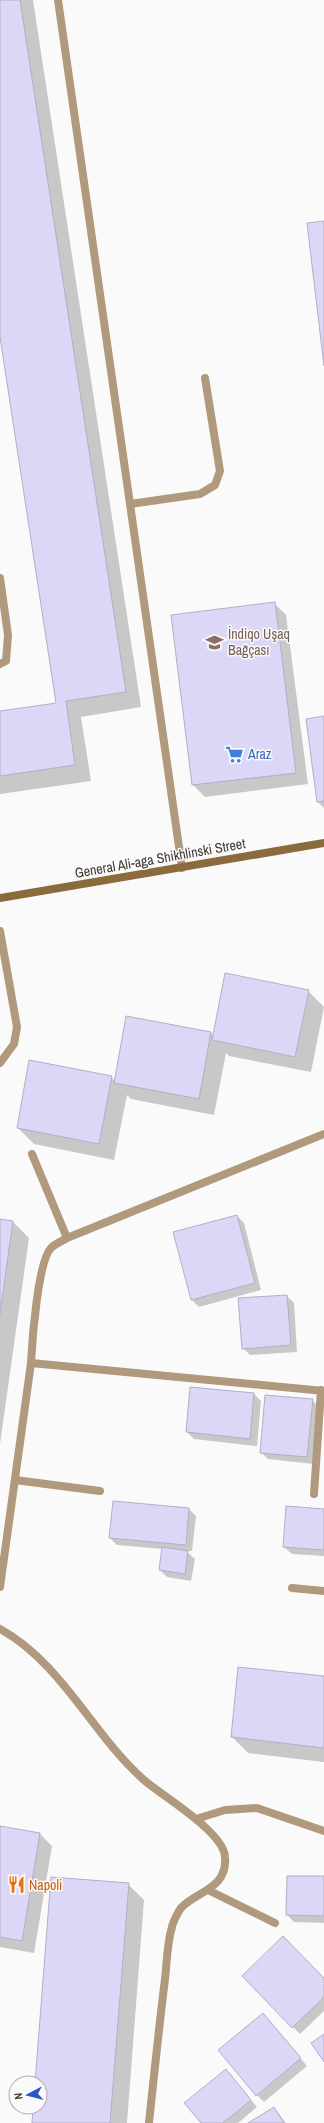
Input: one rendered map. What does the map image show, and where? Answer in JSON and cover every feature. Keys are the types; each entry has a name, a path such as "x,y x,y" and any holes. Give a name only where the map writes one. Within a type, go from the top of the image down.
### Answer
{"main road":[{"name":"General Ali-aga Shikhlinski Street","path":"0,898 324,844"}],"lane":[{"path":"58,0 182,868"},
{"path":"130,504 200,494 215,485 220,471 205,378"},
{"path":"0,578 8,635 6,661 0,664"},
{"path":"0,931 17,1027 14,1044 0,1063"},
{"path":"0,1587 44,1260 51,1248 67,1238 324,1134"},
{"path":"32,1154 67,1238"},
{"path":"31,1363 323,1390 314,1494"},
{"path":"15,1480 100,1491"},
{"path":"292,1588 324,1591"},
{"path":"0,1629 18,1639 43,1661 107,1741 143,1780 196,1819 221,1844 226,1856 224,1869 217,1882 208,1890 182,1907 172,1927 158,2032 149,2123"},
{"path":"196,1819 225,1810 257,1808 324,1831"},
{"path":"208,1890 275,1923"}],"building":[{"path":"0,0 20,0 126,692 66,701 75,765 0,776 0,711 56,703 0,337"},
{"path":"324,221 324,366 307,223"},
{"path":"275,602 296,773 192,785 171,615"},
{"path":"324,716 324,801 317,802 306,719"},
{"path":"225,973 309,990 295,1057 212,1040"},
{"path":"126,1016 211,1032 199,1099 114,1083"},
{"path":"29,1060 112,1076 99,1144 17,1128"},
{"path":"237,1215 255,1283 191,1300 173,1232"},
{"path":"0,1219 13,1221 0,1314"},
{"path":"287,1295 291,1345 242,1349 238,1298"},
{"path":"190,1387 254,1393 250,1439 186,1432"},
{"path":"265,1395 313,1399 307,1457 260,1453"},
{"path":"113,1501 189,1508 186,1545 109,1538"},
{"path":"286,1506 324,1509 324,1550 283,1547"},
{"path":"162,1547 188,1551 185,1574 159,1570"},
{"path":"238,1667 324,1676 324,1748 231,1737"},
{"name":"Napoli","path":"0,1826 40,1833 22,1941 0,1937"},
{"path":"287,1876 324,1876 324,1916 286,1915"},
{"path":"51,1877 129,1883 110,2123 32,2123 32,2115 48,2115 48,2075 36,2075"},
{"path":"283,1936 324,1978 324,1997 292,2028 242,1976"},
{"path":"263,2013 301,2058 256,2096 218,2050"},
{"path":"324,2034 324,2062 311,2043"},
{"path":"226,2069 251,2100 223,2123 201,2123 184,2103"},
{"path":"274,2107 284,2123 248,2123"}],"place":[{"name":"İndiqo Uşaq Bağçası","path":"215,642"},
{"name":"Araz","path":"235,754"},
{"name":"Napoli","path":"16,1885"}]}
